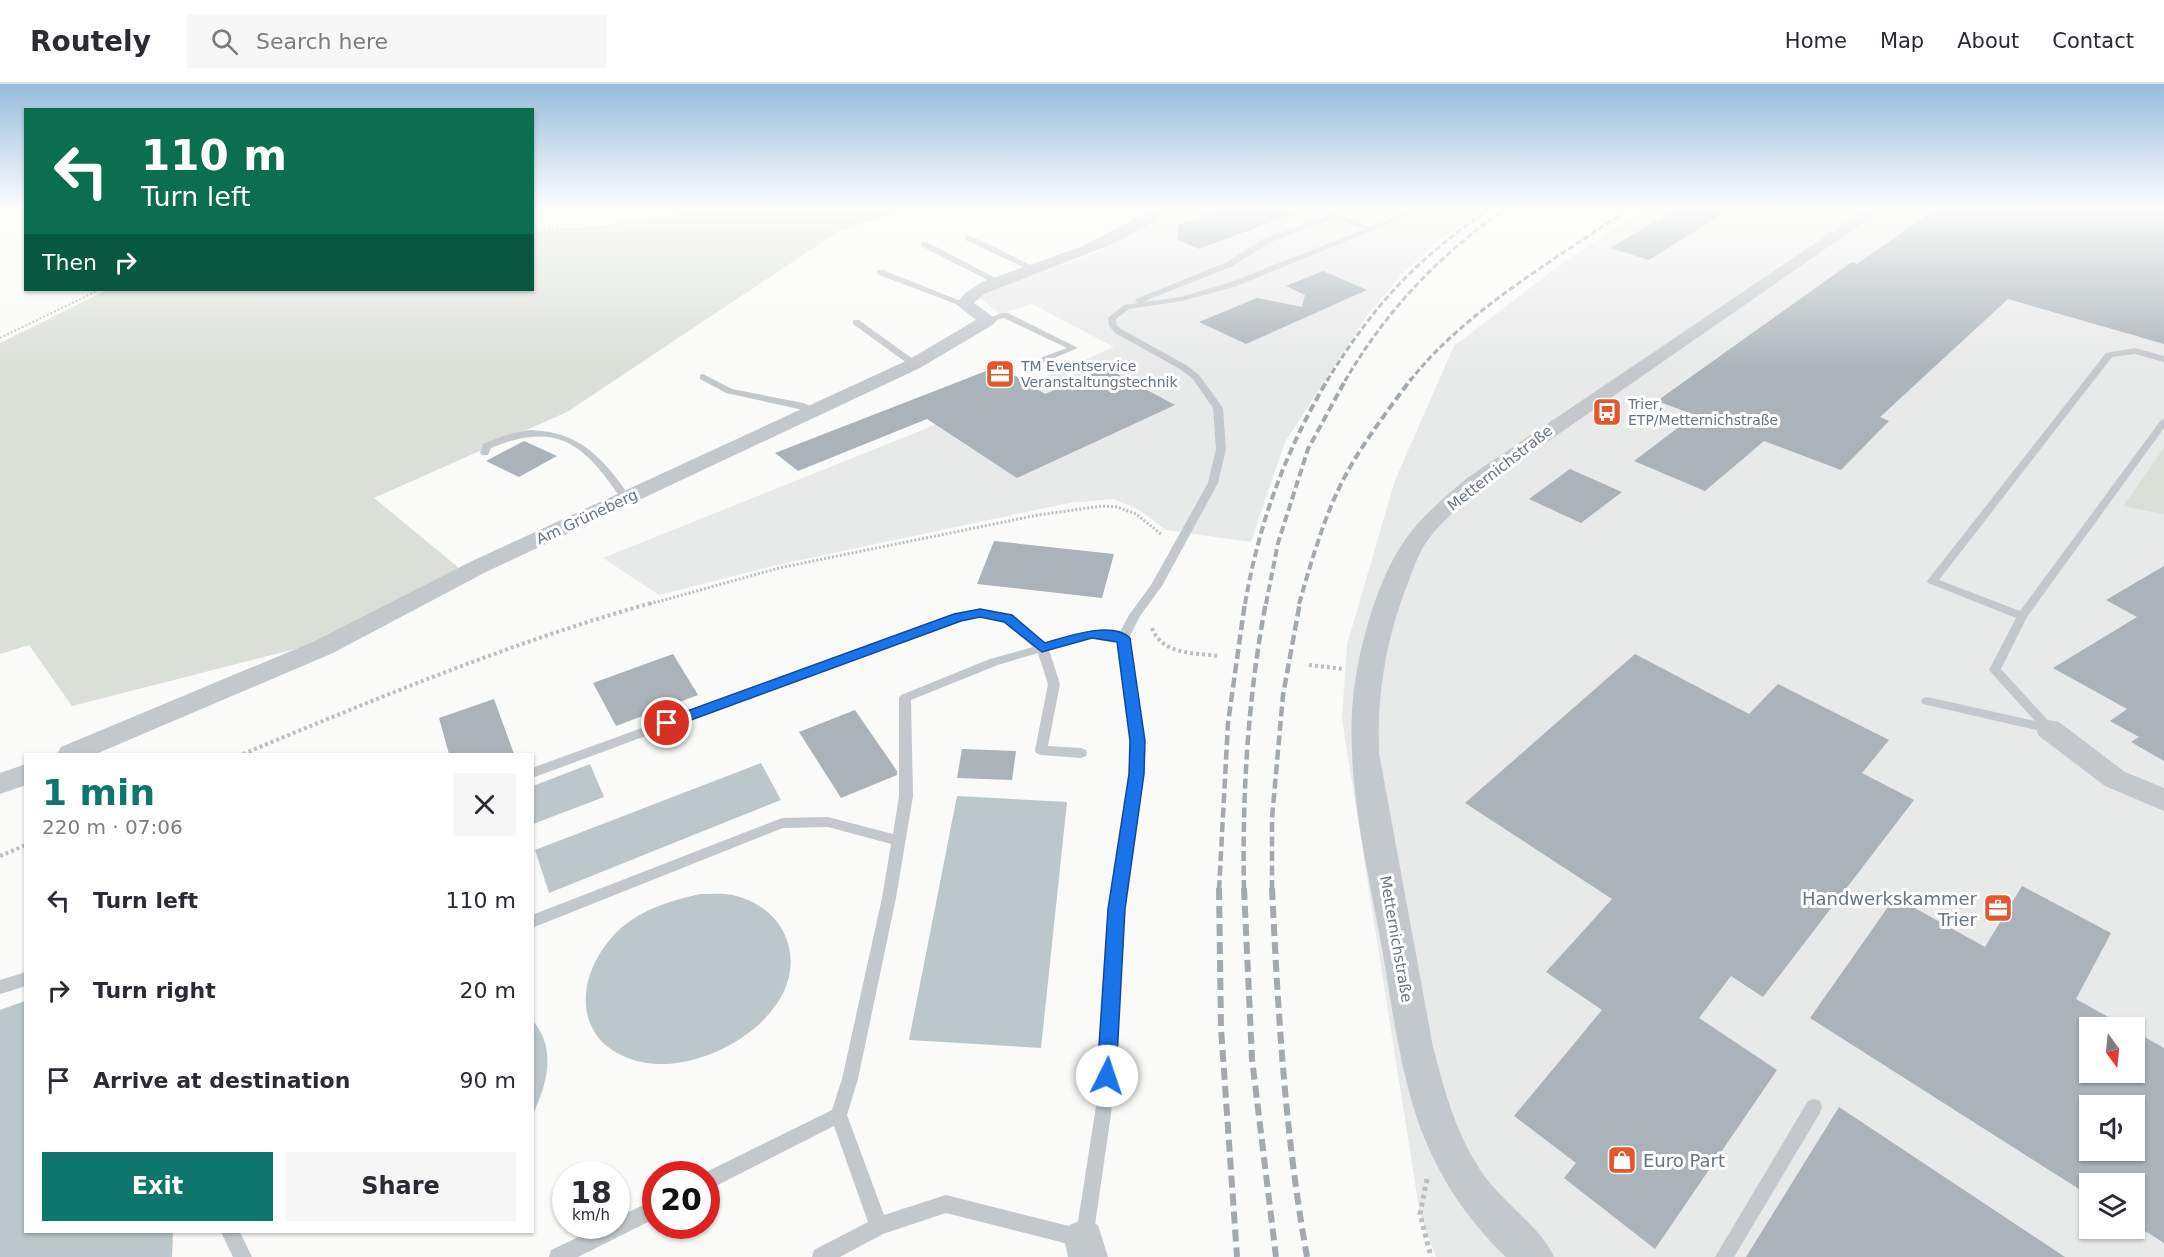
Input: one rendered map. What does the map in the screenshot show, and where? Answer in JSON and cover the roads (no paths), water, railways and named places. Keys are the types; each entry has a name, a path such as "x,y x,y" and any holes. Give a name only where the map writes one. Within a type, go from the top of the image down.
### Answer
{"street":[{"path":"988,320 964,304 980,290 1056,262"},
{"name":"Metternichstraße","path":"1534,1257 1503,1231 1479,1203 1448,1151 1436,1125 1420,1073 1371,796 1364,724 1367,671 1382,616 1411,548 1448,508 1473,485 1553,426 1798,262"},
{"name":"Am Grüneberg","path":"73,753 324,647 478,567 914,364 988,320"},
{"path":"2049,729 2115,779 2164,800"},
{"path":"0,784 24,775"}],"lane":[{"path":"959,262 999,282"},
{"path":"1027,262 1042,268"},
{"path":"822,1257 879,1226 946,1204 1086,1248 1105,1100 1117,909 1137,774 1137,741 1123,638 1213,483 1221,449 1218,408 1206,390 1183,367 1113,326 1111,322 1114,314 1157,292 1234,262"},
{"path":"1127,307 1208,293 1288,262"},
{"path":"880,272 964,304"},
{"path":"988,320 1005,315 1074,348 1027,366"},
{"path":"856,322 914,364"},
{"path":"2022,616 1932,581 2109,355 2135,351 2164,359"},
{"path":"703,377 715,387 729,393 796,402 817,410"},
{"path":"2049,729 1995,670 2022,616 2164,422"},
{"path":"485,453 486,446 500,439 518,434 555,432 585,448 599,460 626,498"},
{"path":"534,772 958,617 980,613 1008,618 1042,648 1054,684 1041,750 1081,753"},
{"path":"879,1226 838,1115 850,1079 889,898 906,796 905,698 994,662 1092,634 1123,638"},
{"path":"1927,700 2049,729"},
{"path":"534,921 782,823 828,822 898,841"},
{"path":"0,987 24,979"},
{"path":"1724,1257 1814,1107"},
{"path":"720,1175 838,1115"},
{"path":"558,1257 642,1215"},
{"path":"231,1233 243,1257"}],"railway":[{"path":"1327,381 1380,305 1422,262"},
{"path":"1345,381 1361,355 1397,307 1440,262"},
{"path":"1410,381 1457,331 1514,286 1550,262"},
{"path":"1245,604 1258,544 1276,487 1299,433 1328,379"},
{"path":"1266,604 1278,543 1308,449 1346,379"},
{"path":"1299,604 1323,526 1335,496 1349,468 1411,379"},
{"path":"1219,890 1228,723 1245,602"},
{"path":"1244,888 1244,818 1248,745 1255,673 1266,602"},
{"path":"1272,888 1272,818 1283,695 1300,602"},
{"path":"1244,888 1252,1059 1276,1257"},
{"path":"1272,888 1288,1119 1307,1257"},
{"path":"1219,890 1221,1028 1237,1257"}],"place":[{"name":"TM Eventservice Veranstaltungstechnik","path":"1000,374"},
{"name":"Trier, ETP/Metternichstraße","path":"1607,412"},
{"name":"Handwerkskammer Trier","path":"1998,908"},
{"name":"Euro Part","path":"1622,1160"}]}
